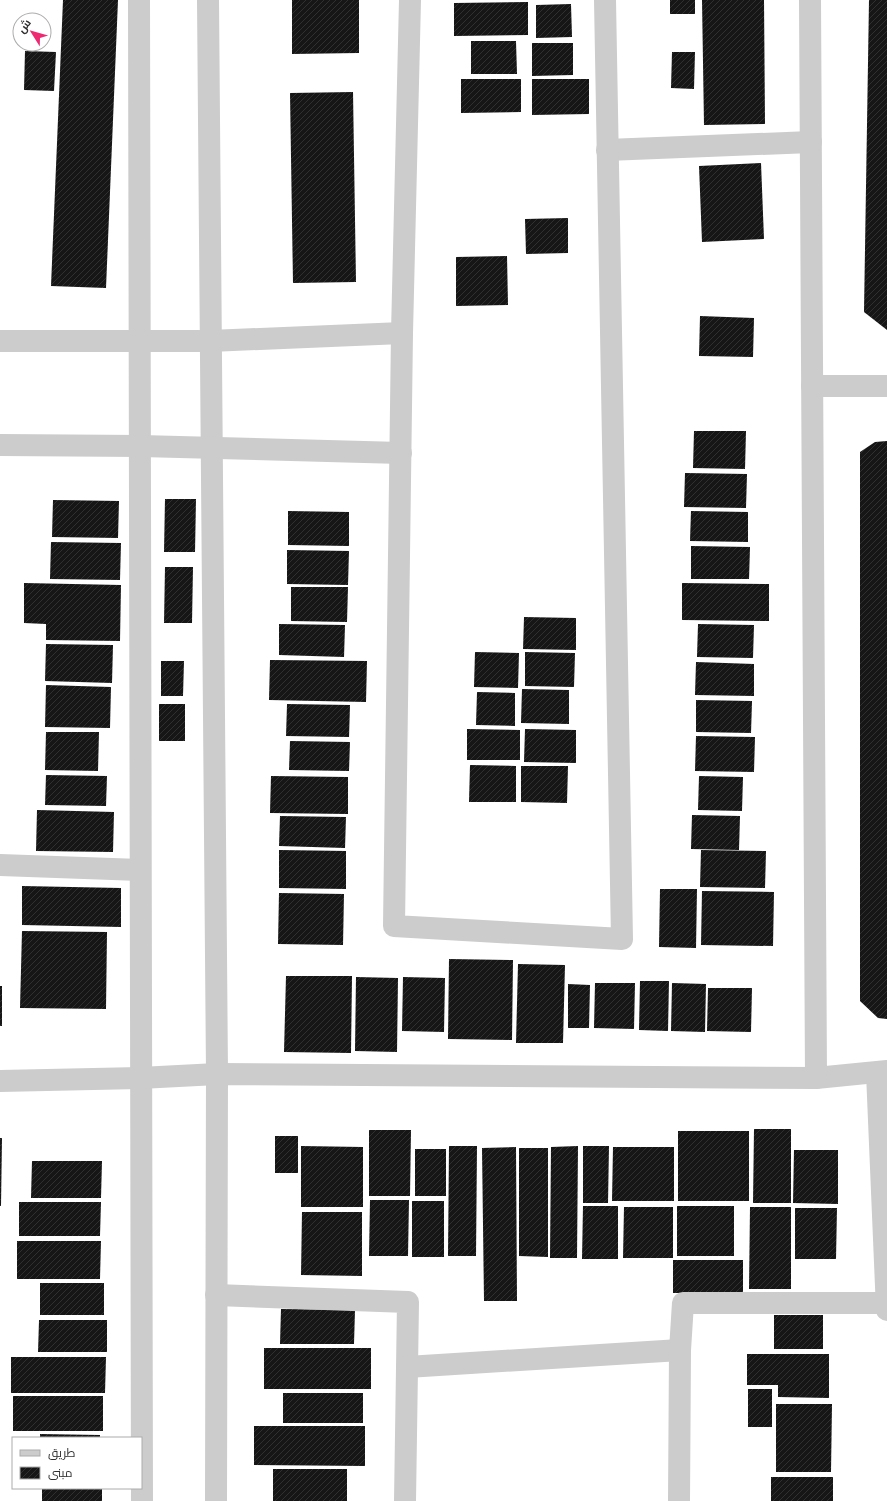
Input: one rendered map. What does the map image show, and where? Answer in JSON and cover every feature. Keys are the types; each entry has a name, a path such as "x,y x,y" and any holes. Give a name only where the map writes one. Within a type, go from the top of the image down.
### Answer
{"street":[{"path":"139,0 142,1437"},
{"path":"208,0 217,1074 216,1501"},
{"path":"410,0 402,332 394,926 622,939 605,0"},
{"path":"810,0 816,1078"},
{"path":"608,150 811,142"},
{"path":"0,342 210,341 402,332"},
{"path":"812,386 887,386"},
{"path":"0,445 141,446 400,453"},
{"path":"0,865 140,870"},
{"path":"0,1081 140,1078 217,1074 816,1078 882,1072 887,1310"},
{"path":"216,1295 408,1302 405,1501"},
{"path":"679,1501 680,1350 683,1303 887,1303"},
{"path":"407,1368 680,1350"},
{"path":"142,1489 142,1501"}],"building":[{"path":"63,0 118,0 106,288 51,286"},
{"path":"292,0 359,0 359,53 292,54"},
{"path":"670,0 695,0 695,14 670,14"},
{"path":"702,0 764,0 765,124 704,125"},
{"path":"869,0 887,0 887,330 864,312"},
{"path":"528,2 528,35 454,36 454,3"},
{"path":"571,4 572,37 536,38 536,5"},
{"path":"471,41 516,41 517,74 471,74"},
{"path":"532,43 573,43 573,75 532,76"},
{"path":"25,52 56,52 54,91 24,90"},
{"path":"672,52 695,52 694,89 671,88"},
{"path":"461,79 521,79 521,112 461,113"},
{"path":"532,79 589,79 589,114 532,115"},
{"path":"353,92 356,282 293,283 290,93"},
{"path":"761,163 764,239 702,242 699,166"},
{"path":"568,218 568,253 526,254 525,219"},
{"path":"507,256 508,305 456,306 456,257"},
{"path":"700,316 754,318 753,357 699,356"},
{"path":"694,431 746,431 745,469 693,468"},
{"path":"887,441 887,1019 878,1018 860,1001 860,452 875,442"},
{"path":"685,473 747,474 746,508 684,507"},
{"path":"165,499 196,499 195,552 164,552"},
{"path":"53,500 119,501 118,538 52,537"},
{"path":"288,511 349,512 349,546 288,545"},
{"path":"691,511 748,512 748,542 690,541"},
{"path":"51,542 121,543 120,580 50,579"},
{"path":"691,546 750,547 749,579 691,579"},
{"path":"287,550 349,551 348,585 287,584"},
{"path":"165,567 193,567 192,623 164,623"},
{"path":"24,583 121,585 120,641 46,640 46,624 24,623"},
{"path":"682,583 769,584 769,621 682,620"},
{"path":"291,587 348,587 347,622 291,621"},
{"path":"524,617 576,618 576,650 523,649"},
{"path":"279,624 345,625 344,657 279,655"},
{"path":"698,624 754,625 753,658 697,657"},
{"path":"46,644 113,645 112,683 45,681"},
{"path":"475,652 519,653 518,688 474,687"},
{"path":"525,652 575,653 574,687 525,686"},
{"path":"270,660 367,661 366,702 269,700"},
{"path":"161,661 184,661 183,696 161,696"},
{"path":"696,662 754,664 754,696 695,695"},
{"path":"46,685 111,687 110,728 45,727"},
{"path":"522,689 569,690 569,724 521,723"},
{"path":"477,692 515,693 515,726 476,725"},
{"path":"696,700 752,701 751,733 696,732"},
{"path":"159,704 185,704 185,741 159,741"},
{"path":"287,704 350,705 349,737 286,736"},
{"path":"467,729 520,730 520,760 467,760"},
{"path":"525,729 576,730 576,763 524,762"},
{"path":"46,732 99,732 98,771 45,770"},
{"path":"696,736 755,737 754,772 695,771"},
{"path":"290,741 350,742 349,771 289,770"},
{"path":"470,765 516,766 516,802 469,802"},
{"path":"521,766 568,766 567,803 521,802"},
{"path":"46,775 107,776 106,806 45,805"},
{"path":"271,776 348,777 348,814 270,813"},
{"path":"699,776 743,777 742,811 698,810"},
{"path":"37,810 114,812 113,852 36,851"},
{"path":"692,815 740,816 739,850 691,849"},
{"path":"280,816 346,817 345,848 279,846"},
{"path":"279,850 346,851 346,889 279,888"},
{"path":"701,850 766,851 765,888 700,887"},
{"path":"22,886 121,888 121,927 22,925"},
{"path":"660,889 697,889 696,948 659,947"},
{"path":"702,891 774,892 773,946 701,945"},
{"path":"279,893 344,894 343,945 278,944"},
{"path":"22,931 107,932 106,1009 20,1008"},
{"path":"449,959 513,960 512,1040 448,1039"},
{"path":"518,964 565,965 563,1043 516,1043"},
{"path":"286,976 352,976 351,1053 284,1052"},
{"path":"356,977 398,978 397,1052 355,1051"},
{"path":"403,977 445,978 444,1032 402,1031"},
{"path":"640,981 669,981 668,1031 639,1030"},
{"path":"595,983 635,983 634,1029 594,1028"},
{"path":"672,983 706,984 705,1032 671,1031"},
{"path":"568,984 590,985 589,1028 568,1028"},
{"path":"0,986 2,986 2,1026 0,1026"},
{"path":"708,988 752,988 751,1032 707,1031"},
{"path":"754,1129 791,1129 791,1203 753,1203"},
{"path":"369,1130 411,1130 410,1196 369,1196"},
{"path":"678,1131 749,1131 749,1201 678,1201"},
{"path":"275,1136 298,1136 298,1173 275,1173"},
{"path":"0,1138 2,1138 1,1206 0,1206"},
{"path":"301,1146 363,1147 363,1207 301,1207"},
{"path":"449,1146 477,1146 476,1256 448,1256"},
{"path":"578,1146 577,1258 550,1258 551,1147"},
{"path":"583,1146 609,1146 608,1203 583,1203"},
{"path":"516,1147 517,1301 484,1301 482,1148"},
{"path":"613,1147 674,1147 674,1201 612,1201"},
{"path":"519,1148 548,1148 548,1257 519,1256"},
{"path":"415,1149 446,1149 446,1196 415,1196"},
{"path":"794,1150 838,1150 838,1204 793,1203"},
{"path":"32,1161 102,1161 101,1198 31,1198"},
{"path":"370,1200 409,1200 408,1256 369,1256"},
{"path":"412,1201 444,1201 444,1257 412,1257"},
{"path":"19,1202 101,1202 100,1236 19,1236"},
{"path":"583,1206 618,1206 618,1259 582,1259"},
{"path":"677,1206 734,1206 734,1256 677,1256"},
{"path":"624,1207 673,1207 673,1258 623,1258"},
{"path":"750,1207 791,1207 791,1289 749,1289"},
{"path":"795,1208 837,1208 836,1259 795,1259"},
{"path":"302,1212 362,1212 362,1276 301,1275"},
{"path":"17,1241 101,1241 100,1279 17,1279"},
{"path":"673,1260 743,1260 743,1293 673,1293"},
{"path":"40,1283 104,1283 104,1315 40,1315"},
{"path":"281,1309 355,1310 354,1344 280,1344"},
{"path":"774,1315 823,1315 823,1349 774,1349"},
{"path":"39,1320 107,1320 107,1352 38,1352"},
{"path":"264,1348 371,1348 371,1389 264,1389"},
{"path":"747,1354 829,1354 829,1398 778,1397 778,1385 747,1385"},
{"path":"11,1357 106,1357 105,1393 11,1393"},
{"path":"748,1389 772,1389 772,1427 748,1427"},
{"path":"283,1393 363,1393 363,1423 283,1423"},
{"path":"13,1396 103,1396 103,1431 13,1431"},
{"path":"776,1404 832,1404 831,1472 776,1472"},
{"path":"254,1426 365,1426 365,1466 254,1465"},
{"path":"40,1434 100,1435 100,1437 40,1437"},
{"path":"273,1469 347,1469 347,1501 273,1501"},
{"path":"771,1477 833,1477 833,1501 771,1501"},
{"path":"42,1489 102,1489 102,1501 42,1501"}]}
